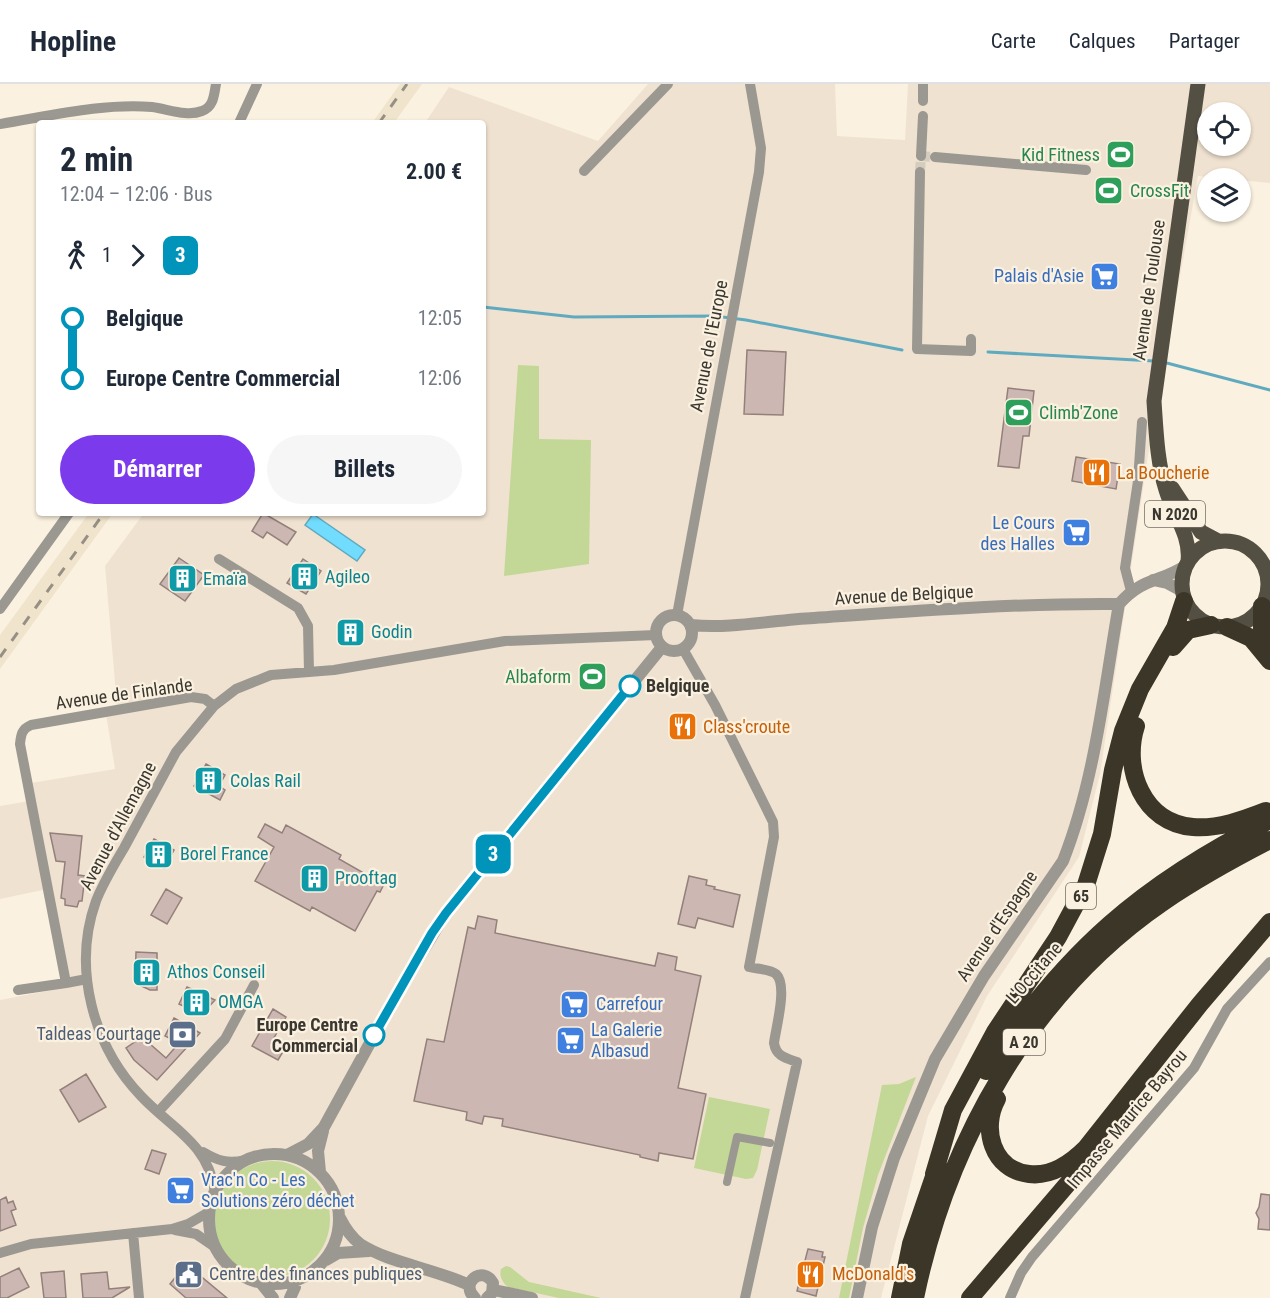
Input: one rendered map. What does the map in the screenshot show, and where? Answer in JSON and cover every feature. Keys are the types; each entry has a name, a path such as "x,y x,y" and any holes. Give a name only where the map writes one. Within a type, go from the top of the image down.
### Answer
{"highway":[{"name":"65","path":"934,1174 953,1110 995,1032 1058,937 1086,885 1101,834 1123,731 1140,689 1175,628 1183,596"},
{"path":"1262,606 1262,630 1270,644"},
{"path":"1270,661 1251,638 1219,626 1188,630 1175,642 1151,688 1141,710 1130,748 1138,790 1151,808 1173,823 1193,827 1218,826 1270,810"},
{"name":"L'Occitane","path":"900,1298 911,1244 934,1174 957,1122 985,1072 1013,1030 1049,984 1113,919 1161,882 1214,849 1270,820"},
{"name":"L'Occitane","path":"915,1298 932,1229 976,1118 1020,1047 1075,980 1126,932 1162,903 1270,840"},
{"path":"1075,980 1048,1024 1000,1093 990,1115 990,1133 996,1152 1005,1163 1018,1172 1031,1174 1054,1170 1075,1160 1200,1004 1270,922"},
{"path":"970,1298 1099,1147 1204,1013 1270,934"}],"main road":[{"name":"Avenue de Toulouse","path":"1187,563 1188,543 1169,501 1156,432 1154,401 1198,84"},
{"name":"Avenue de Toulouse","path":"1162,466 1194,524 1201,532 1218,542"},
{"path":"1218,542 1242,544 1260,559 1268,578 1268,589 1262,606 1244,623 1219,626 1195,616 1183,596 1187,563 1201,548 1218,542"}],"street":[{"path":"0,124 117,106 153,107 189,113 203,111 212,104 216,84"},
{"path":"240,120 257,84"},
{"path":"584,171 668,84"},
{"name":"Avenue de l'Europe","path":"677,615 755,197 761,148 750,84"},
{"path":"923,84 923,101"},
{"path":"921,156 923,116"},
{"path":"935,157 1086,170"},
{"path":"920,172 917,349 971,351 971,339"},
{"path":"1131,591 1125,568 1138,481 1142,422"},
{"path":"0,609 67,516"},
{"path":"219,559 298,608 308,626 309,672"},
{"path":"1119,604 1131,591 1187,563"},
{"path":"1153,580 1167,583 1183,596"},
{"name":"Avenue de Belgique","path":"691,625 711,627 811,618 1047,604 1119,604"},
{"name":"Avenue d'Espagne","path":"857,1298 872,1227 894,1158 935,1059 984,976 1063,861 1084,796 1119,604"},
{"path":"677,615 685,618 691,625 690,641 683,649 672,651 662,647 656,635 661,620 677,615"},
{"name":"Avenue de Finlande","path":"66,982 20,744 24,728 31,724 191,697 205,699 214,706 236,689 271,675 334,670 505,641 656,635"},
{"path":"287,1155 308,1144 324,1127 394,999 446,913 662,647"},
{"path":"683,649 715,705 773,822 774,837 749,967 774,973 781,980 775,1051 780,1056 797,1062 745,1298"},
{"name":"Avenue d'Allemagne","path":"214,706 176,752 96,901 86,953 87,979 95,1022 106,1048 123,1075 200,1151 220,1161 231,1163 246,1160"},
{"name":"Impasse Maurice Bayrou","path":"1010,1298 1021,1273 1032,1257 1194,1068 1227,1009 1270,962"},
{"path":"18,990 87,979"},
{"path":"158,1112 225,1039 254,985"},
{"path":"320,1172 318,1151 324,1127"},
{"path":"727,1182 737,1137 770,1143"},
{"name":"Avenue d'Allemagne","path":"200,1151 210,1168 215,1191"},
{"path":"377,1252 338,1253 325,1260 306,1276 283,1284 261,1283 242,1276 226,1263 215,1247 209,1224 209,1212 215,1191 228,1173 246,1160 273,1154 287,1155 304,1161 320,1172 334,1193 340,1218 353,1238 377,1252 451,1276 469,1285"},
{"path":"0,1253 32,1244 172,1229 188,1224 209,1212"},
{"path":"325,1260 336,1240 340,1218"},
{"path":"172,1229 196,1234 215,1247"},
{"path":"133,1233 140,1298"},
{"path":"476,1298 470,1291 469,1285 473,1278 483,1275 492,1280 490,1294 532,1298"},
{"path":"290,1298 295,1287 294,1281"},
{"path":"261,1283 273,1298"}],"shaded area":[{"path":"400,84 422,84 396,120 374,120"},
{"path":"648,84 835,84 837,136 905,140 908,84 1270,84 1270,183 1251,181 1251,168 1197,168 1197,182 1148,455 1100,774 1079,857 987,996 928,1116 881,1298 0,1298 0,1000 63,988 43,890 0,899 0,806 35,800 31,783 115,769 105,708 117,706 105,566 142,516 486,516 486,120 427,120 449,87 598,141"},
{"path":"87,516 111,516 0,669 0,635"}],"green space":[{"path":"518,365 539,366 539,439 591,440 589,564 504,576"},
{"path":"916,1077 878,1175 863,1228 849,1298 839,1298 882,1085 899,1084"},
{"path":"709,1097 770,1109 757,1170 753,1178 746,1179 694,1168"},
{"path":"272,1161 294,1166 313,1178 325,1197 330,1219 325,1241 313,1260 294,1272 272,1277 250,1272 231,1260 219,1241 214,1219 219,1197 231,1178 250,1166"},
{"path":"506,1266 529,1282 601,1298 559,1298 508,1287 500,1274 501,1269"}],"water":[{"path":"312,516 316,516 365,550 357,561 305,525"}],"building":[{"path":"747,350 786,352 783,415 744,414"},
{"name":"Climb'Zone","path":"1008,388 1034,391 1029,436 1023,436 1019,468 998,466"},
{"name":"La Boucherie","path":"1076,457 1120,464 1116,489 1072,481"},
{"path":"261,516 268,516 296,532 287,545 267,532 263,538 252,531"},
{"name":"Emaïa","path":"179,558 204,575 185,601 160,584"},
{"name":"Agileo","path":"303,559 321,571 306,594 287,583"},
{"name":"Godin","path":"362,626 362,636 339,640 338,628"},
{"name":"Colas Rail","path":"206,764 225,775 219,786 225,790 220,800 194,786"},
{"name":"Prooftag","path":"265,824 282,833 286,825 341,855 339,859 374,879 375,877 385,882 380,892 377,891 355,931 312,907 310,911 255,881 274,847 258,837"},
{"path":"50,833 82,836 78,875 85,876 82,901 79,901 77,907 65,905 65,899 61,898 65,862 56,861"},
{"name":"Borel France","path":"154,839 174,850 164,868 144,857"},
{"path":"689,876 707,880 706,885 715,887 714,889 740,895 733,927 698,918 695,928 678,924"},
{"path":"166,889 182,898 167,924 151,915"},
{"name":"La Galerie Albasud","path":"478,916 497,920 495,933 655,966 658,953 677,957 675,970 701,976 678,1088 706,1094 693,1159 659,1153 658,1161 640,1157 640,1155 502,1126 503,1119 484,1116 482,1124 466,1120 467,1112 414,1101 427,1039 444,1042 468,927 475,929"},
{"name":"Athos Conseil","path":"136,952 157,953 157,990 150,990 135,983"},
{"name":"OMGA","path":"187,987 215,1000 202,1014 179,1004"},
{"path":"273,1009 286,1017 271,1043 284,1050 278,1060 252,1046"},
{"path":"174,1018 200,1033 157,1080 134,1060 126,1048 142,1037 166,1058 179,1043 165,1036"},
{"path":"86,1074 106,1107 79,1122 60,1090"},
{"path":"152,1150 166,1154 159,1174 145,1169"},
{"path":"1261,1194 1270,1195 1270,1230 1258,1229 1259,1219 1256,1213"},
{"path":"6,1197 8,1203 13,1201 16,1209 11,1211 16,1225 0,1231 0,1200"},
{"name":"McDonald's","path":"808,1249 823,1252 822,1257 825,1257 816,1296 797,1291"},
{"name":"Centre des finances publiques","path":"186,1264 227,1298 186,1298 170,1284"},
{"path":"19,1268 29,1287 7,1298 0,1298 0,1277"},
{"path":"64,1271 66,1298 44,1298 41,1273"},
{"path":"107,1272 109,1289 130,1287 112,1298 83,1298 81,1274"}],"waterway":[{"path":"486,307 574,317 715,316 902,350"},
{"path":"988,352 1154,361"},
{"path":"1163,362 1270,390"}],"tunnel":[{"path":"920,172 921,156 935,157"}],"railway":[{"path":"381,120 407,84"},
{"path":"0,657 102,516"}],"bus line":[{"name":"3","path":"374,1035 432,933 446,913 630,686"}],"place":[{"name":"Kid Fitness","path":"1121,155"},
{"name":"CrossFit","path":"1109,191"},
{"name":"Palais d'Asie","path":"1105,276"},
{"name":"Climb'Zone","path":"1018,413"},
{"name":"La Boucherie","path":"1096,473"},
{"name":"Le Cours des Halles","path":"1076,533"},
{"name":"Agileo","path":"304,577"},
{"name":"Emaïa","path":"182,579"},
{"name":"Godin","path":"350,632"},
{"name":"Albaform","path":"592,677"},
{"name":"Belgique","path":"630,686"},
{"name":"Class'croute","path":"682,727"},
{"name":"Colas Rail","path":"209,781"},
{"name":"Borel France","path":"159,854"},
{"name":"Prooftag","path":"314,878"},
{"name":"Athos Conseil","path":"146,972"},
{"name":"OMGA","path":"197,1002"},
{"name":"Carrefour","path":"575,1004"},
{"name":"Taldeas Courtage","path":"182,1034"},
{"name":"Europe Centre Commercial","path":"374,1035"},
{"name":"La Galerie Albasud","path":"570,1040"},
{"name":"Vrac'n Co - Les Solutions zéro déchet","path":"180,1190"},
{"name":"Centre des finances publiques","path":"188,1274"},
{"name":"McDonald's","path":"811,1274"}]}
